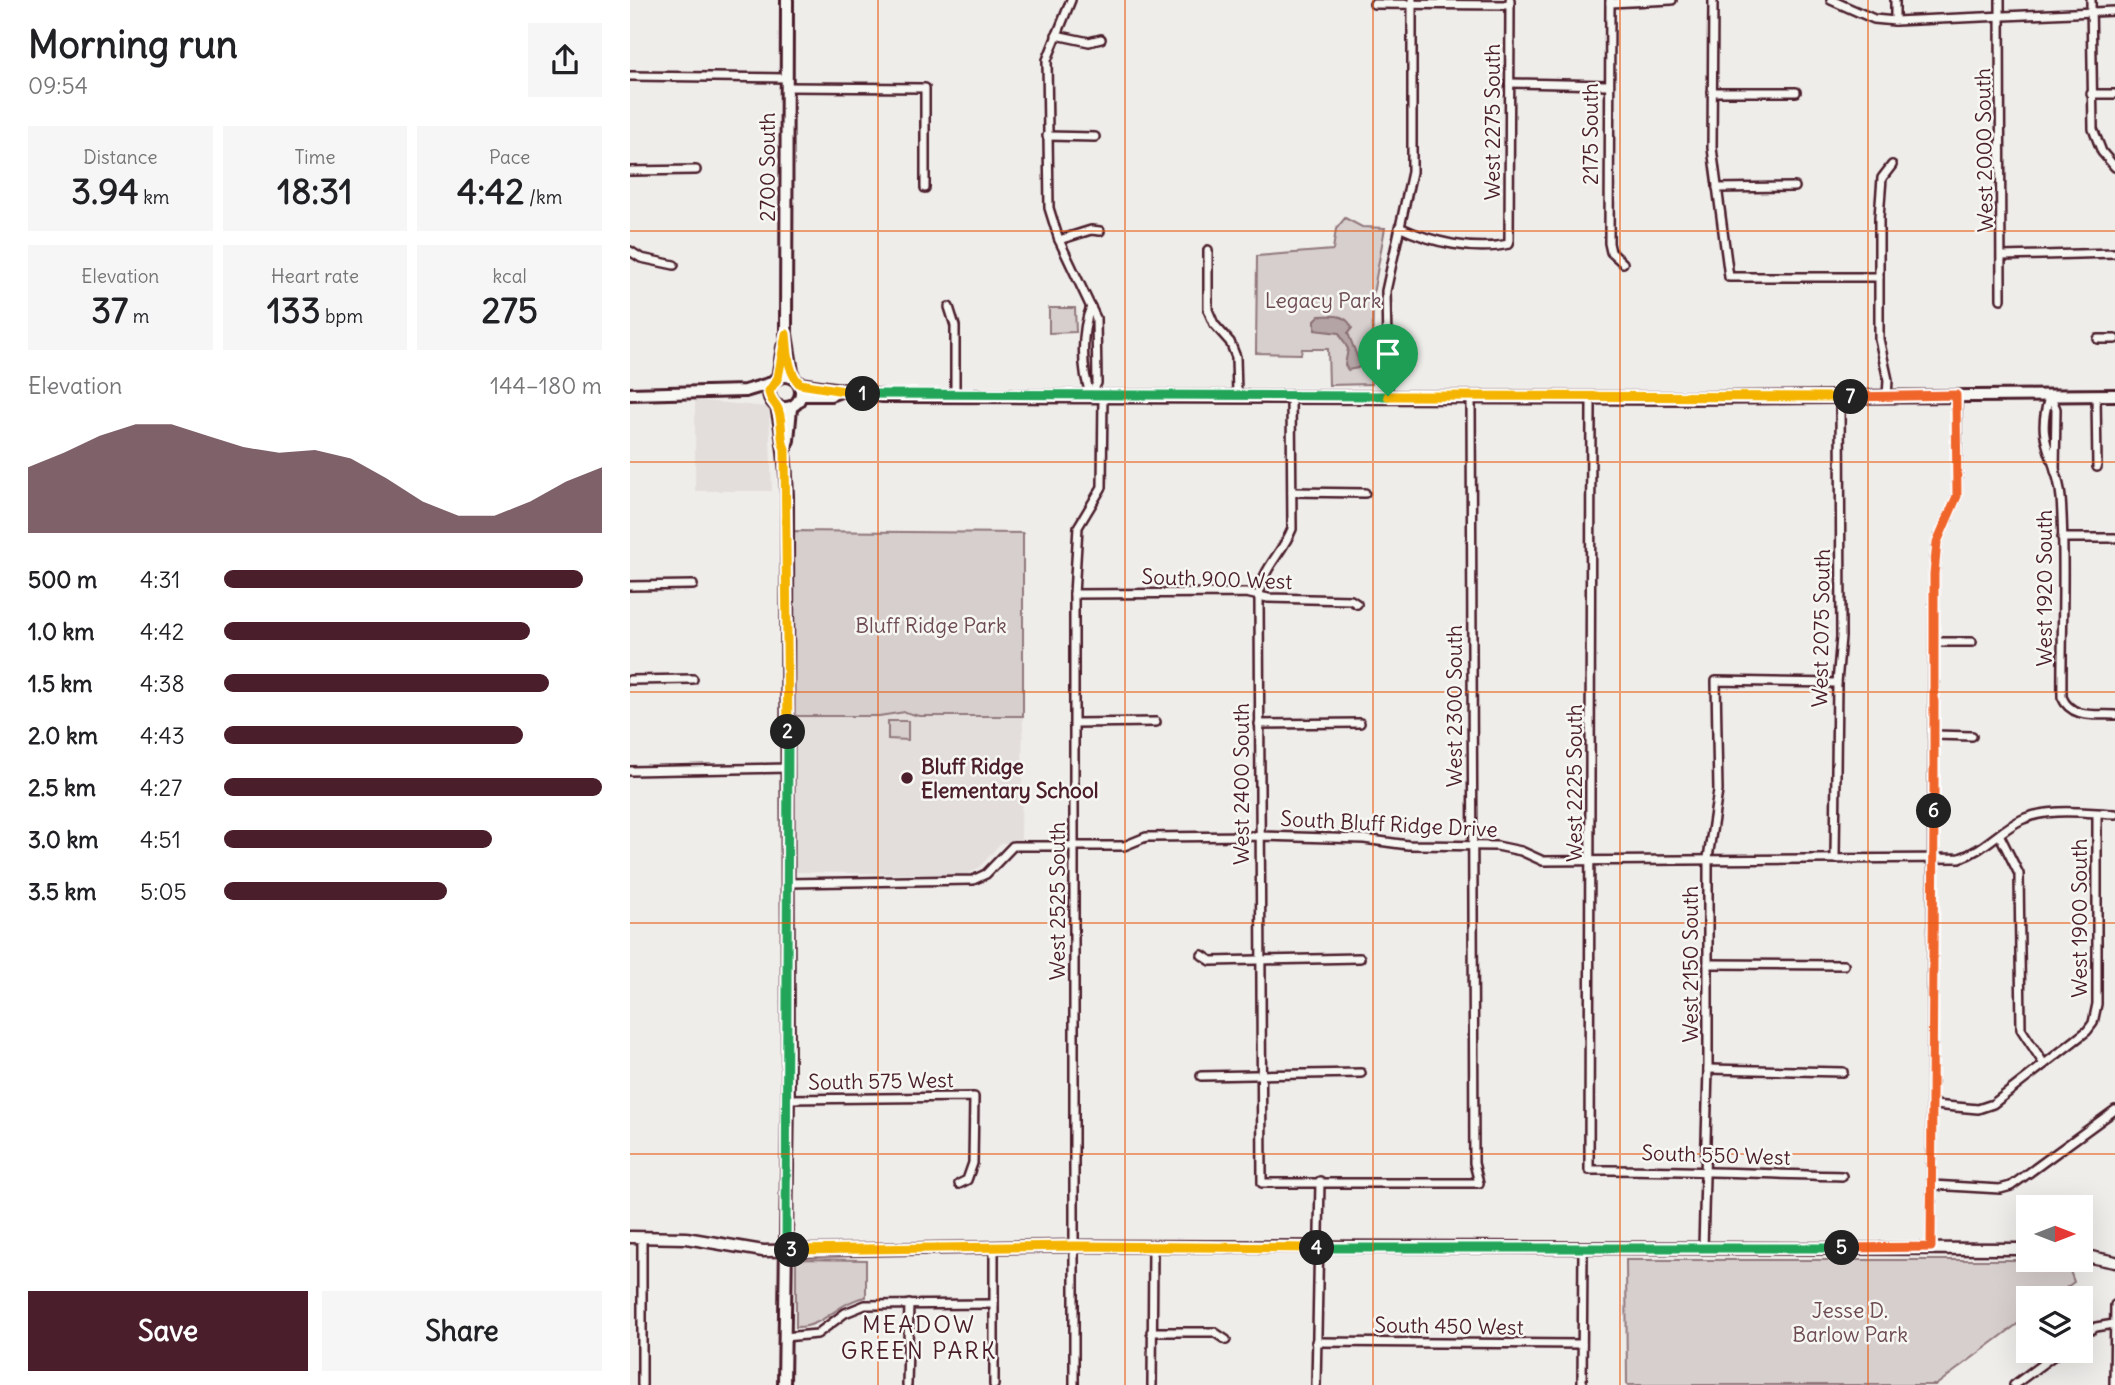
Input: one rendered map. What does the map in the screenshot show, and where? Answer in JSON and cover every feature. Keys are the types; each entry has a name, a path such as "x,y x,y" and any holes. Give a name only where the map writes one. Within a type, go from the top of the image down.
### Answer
{"main road":[{"name":"2700 South","path":"786,334 787,0"},
{"path":"785,449 780,439 774,403 775,380 786,334"},
{"path":"784,1385 788,1099 785,449 789,440 791,408 798,386 786,334"},
{"path":"630,394 745,391 775,380 798,386 831,388 838,392 883,396 2115,395"},
{"path":"745,391 791,408"}],"street":[{"path":"1071,0 1047,60 1049,208 1059,240 1096,318 1097,382 1091,395"},
{"path":"1610,1 1672,0"},
{"path":"1713,0 1712,148 1729,277 1879,277"},
{"path":"1830,0 1874,19 1895,21 2115,10"},
{"path":"1895,0 1895,21"},
{"name":"West 2000 South","path":"2000,0 2003,256 2001,299"},
{"path":"2091,0 2093,129 2102,152 2115,167"},
{"name":"2175 South","path":"1610,1 1607,85 1609,243 1611,252 1623,263"},
{"path":"1374,4 1510,2"},
{"name":"West 2275 South","path":"1399,227 1422,238 1479,247 1509,244 1510,2"},
{"path":"1388,396 1386,291 1412,172 1412,3"},
{"path":"1056,35 1089,42 1101,39"},
{"path":"630,76 925,88 925,188"},
{"path":"1510,83 1607,85"},
{"path":"1712,92 1796,92"},
{"path":"2091,94 2115,94"},
{"path":"1046,136 1095,136"},
{"path":"1887,397 1888,380 1879,339 1879,277 1882,178 1892,165"},
{"path":"630,170 696,170"},
{"path":"1717,188 1795,187"},
{"path":"1059,240 1091,230 1100,231"},
{"path":"1208,250 1208,310 1214,324 1230,342 1236,357 1237,394"},
{"path":"630,251 641,258 674,265"},
{"path":"2003,256 2115,253"},
{"path":"949,307 955,326 955,395"},
{"path":"2098,339 2115,339"},
{"name":"West 1920 South","path":"2050,394 2056,409 2055,471"},
{"name":"West 1920 South","path":"2050,394 2044,411 2044,442 2055,471 2061,500 2062,697 2066,705 2085,715 2115,715"},
{"name":"West 2525 South","path":"1074,1385 1074,594 1078,527 1102,487 1103,395"},
{"name":"West 2400 South","path":"1291,395 1292,529 1286,544 1262,577 1259,597 1262,1183 1320,1181"},
{"path":"1931,1247 1934,1105 1935,553 1957,496 1956,395"},
{"path":"2096,395 2096,467"},
{"name":"West 2300 South","path":"1320,1181 1479,1183 1475,1163 1471,846 1471,397"},
{"name":"West 2225 South","path":"1589,1170 1592,860 1591,397"},
{"name":"West 2075 South","path":"1835,859 1837,683 1841,637 1840,397"},
{"path":"1292,492 1365,493"},
{"path":"2062,538 2115,538"},
{"path":"630,586 693,585"},
{"name":"South 900 West","path":"1074,594 1246,593 1259,597 1351,600 1357,604"},
{"path":"1934,642 1972,642"},
{"path":"630,680 693,679"},
{"name":"West 2150 South","path":"1703,1248 1708,1069 1708,858 1718,791 1716,681 1837,683"},
{"path":"1075,723 1156,722"},
{"path":"1258,724 1360,723"},
{"path":"1934,736 1972,736"},
{"path":"630,771 788,768"},
{"name":"West 1900 South","path":"2044,1064 2079,1038 2093,1023 2097,1004 2097,814"},
{"name":"South Bluff Ridge Drive","path":"787,883 973,880 986,874 1013,846 1124,846 1146,837 1259,836 1364,839 1408,845 1508,847 1543,861 1960,858 1974,853 2013,825 2034,815 2115,814"},
{"path":"1934,1105 1987,1107 2044,1064 2021,1030 2019,874 2000,836"},
{"path":"1202,955 1211,961 1360,958"},
{"path":"1708,964 1844,965"},
{"path":"1708,1069 1843,1072"},
{"path":"1201,1076 1361,1073"},
{"name":"South 575 West","path":"788,1099 974,1097 973,1163 967,1180 959,1184"},
{"path":"1932,1185 2000,1189 2011,1186 2115,1110"},
{"name":"South 550 West","path":"1589,1170 1679,1169 1706,1173 1842,1176"},
{"path":"1316,1385 1320,1181"},
{"path":"630,1237 686,1238 752,1251 1075,1246 1583,1250 2016,1249"},
{"path":"642,1237 642,1385"},
{"path":"1152,1385 1150,1332 1153,1246"},
{"path":"994,1247 994,1385"},
{"path":"1582,1385 1583,1250"},
{"path":"2093,1257 2115,1262"},
{"path":"907,1385 909,1304"},
{"path":"784,1337 817,1334 855,1307 994,1304"},
{"path":"2114,1380 2115,1305"},
{"path":"2093,1329 2114,1324"},
{"path":"1150,1332 1213,1332 1226,1340"},
{"name":"South 450 West","path":"1316,1342 1582,1344"},
{"path":"2014,1385 2044,1363"}],"shaded area":[{"path":"1319,316 1338,316 1349,323 1352,328 1348,333 1360,364 1358,368 1348,370 1345,365 1348,349 1339,333 1315,330 1315,320"},
{"path":"695,400 769,407 772,491 695,491"},
{"name":"Bluff Ridge Elementary School","path":"905,712 919,716 1023,716 1021,840 1000,844 980,867 967,875 792,872 792,716 879,716"}],"green space":[{"name":"Legacy Park","path":"1345,218 1362,227 1385,228 1373,294 1372,384 1329,385 1328,349 1302,349 1301,354 1256,353 1257,256 1333,250 1336,229"},
{"path":"1049,308 1075,308 1076,332 1049,333"},
{"name":"Bluff Ridge Park","path":"790,531 1023,533 1023,716 919,716 905,712 879,716 792,716"},
{"path":"888,721 908,721 908,740 888,739"},
{"path":"796,1259 866,1260 866,1297 856,1299 815,1323 796,1327"},
{"name":"Jesse D. Barlow Park","path":"1626,1260 2016,1260 2016,1272 2070,1272 2074,1282 2068,1286 2016,1286 2016,1325 1936,1385 1627,1385"}],"place":[{"name":"Bluff Ridge Elementary School","path":"907,778"}],"district":[{"name":"MEADOW GREEN PARK","path":"919,1337"}],"route":[{"path":"786,334 793,378 800,384 831,388 838,392 883,396 1388,396 1691,398 1956,395 1957,496 1937,542 1934,574 1934,1105 1931,1247 1583,1250 1075,1246 786,1251 787,495 785,449 780,439 780,420 769,391 778,378 786,334"}]}
